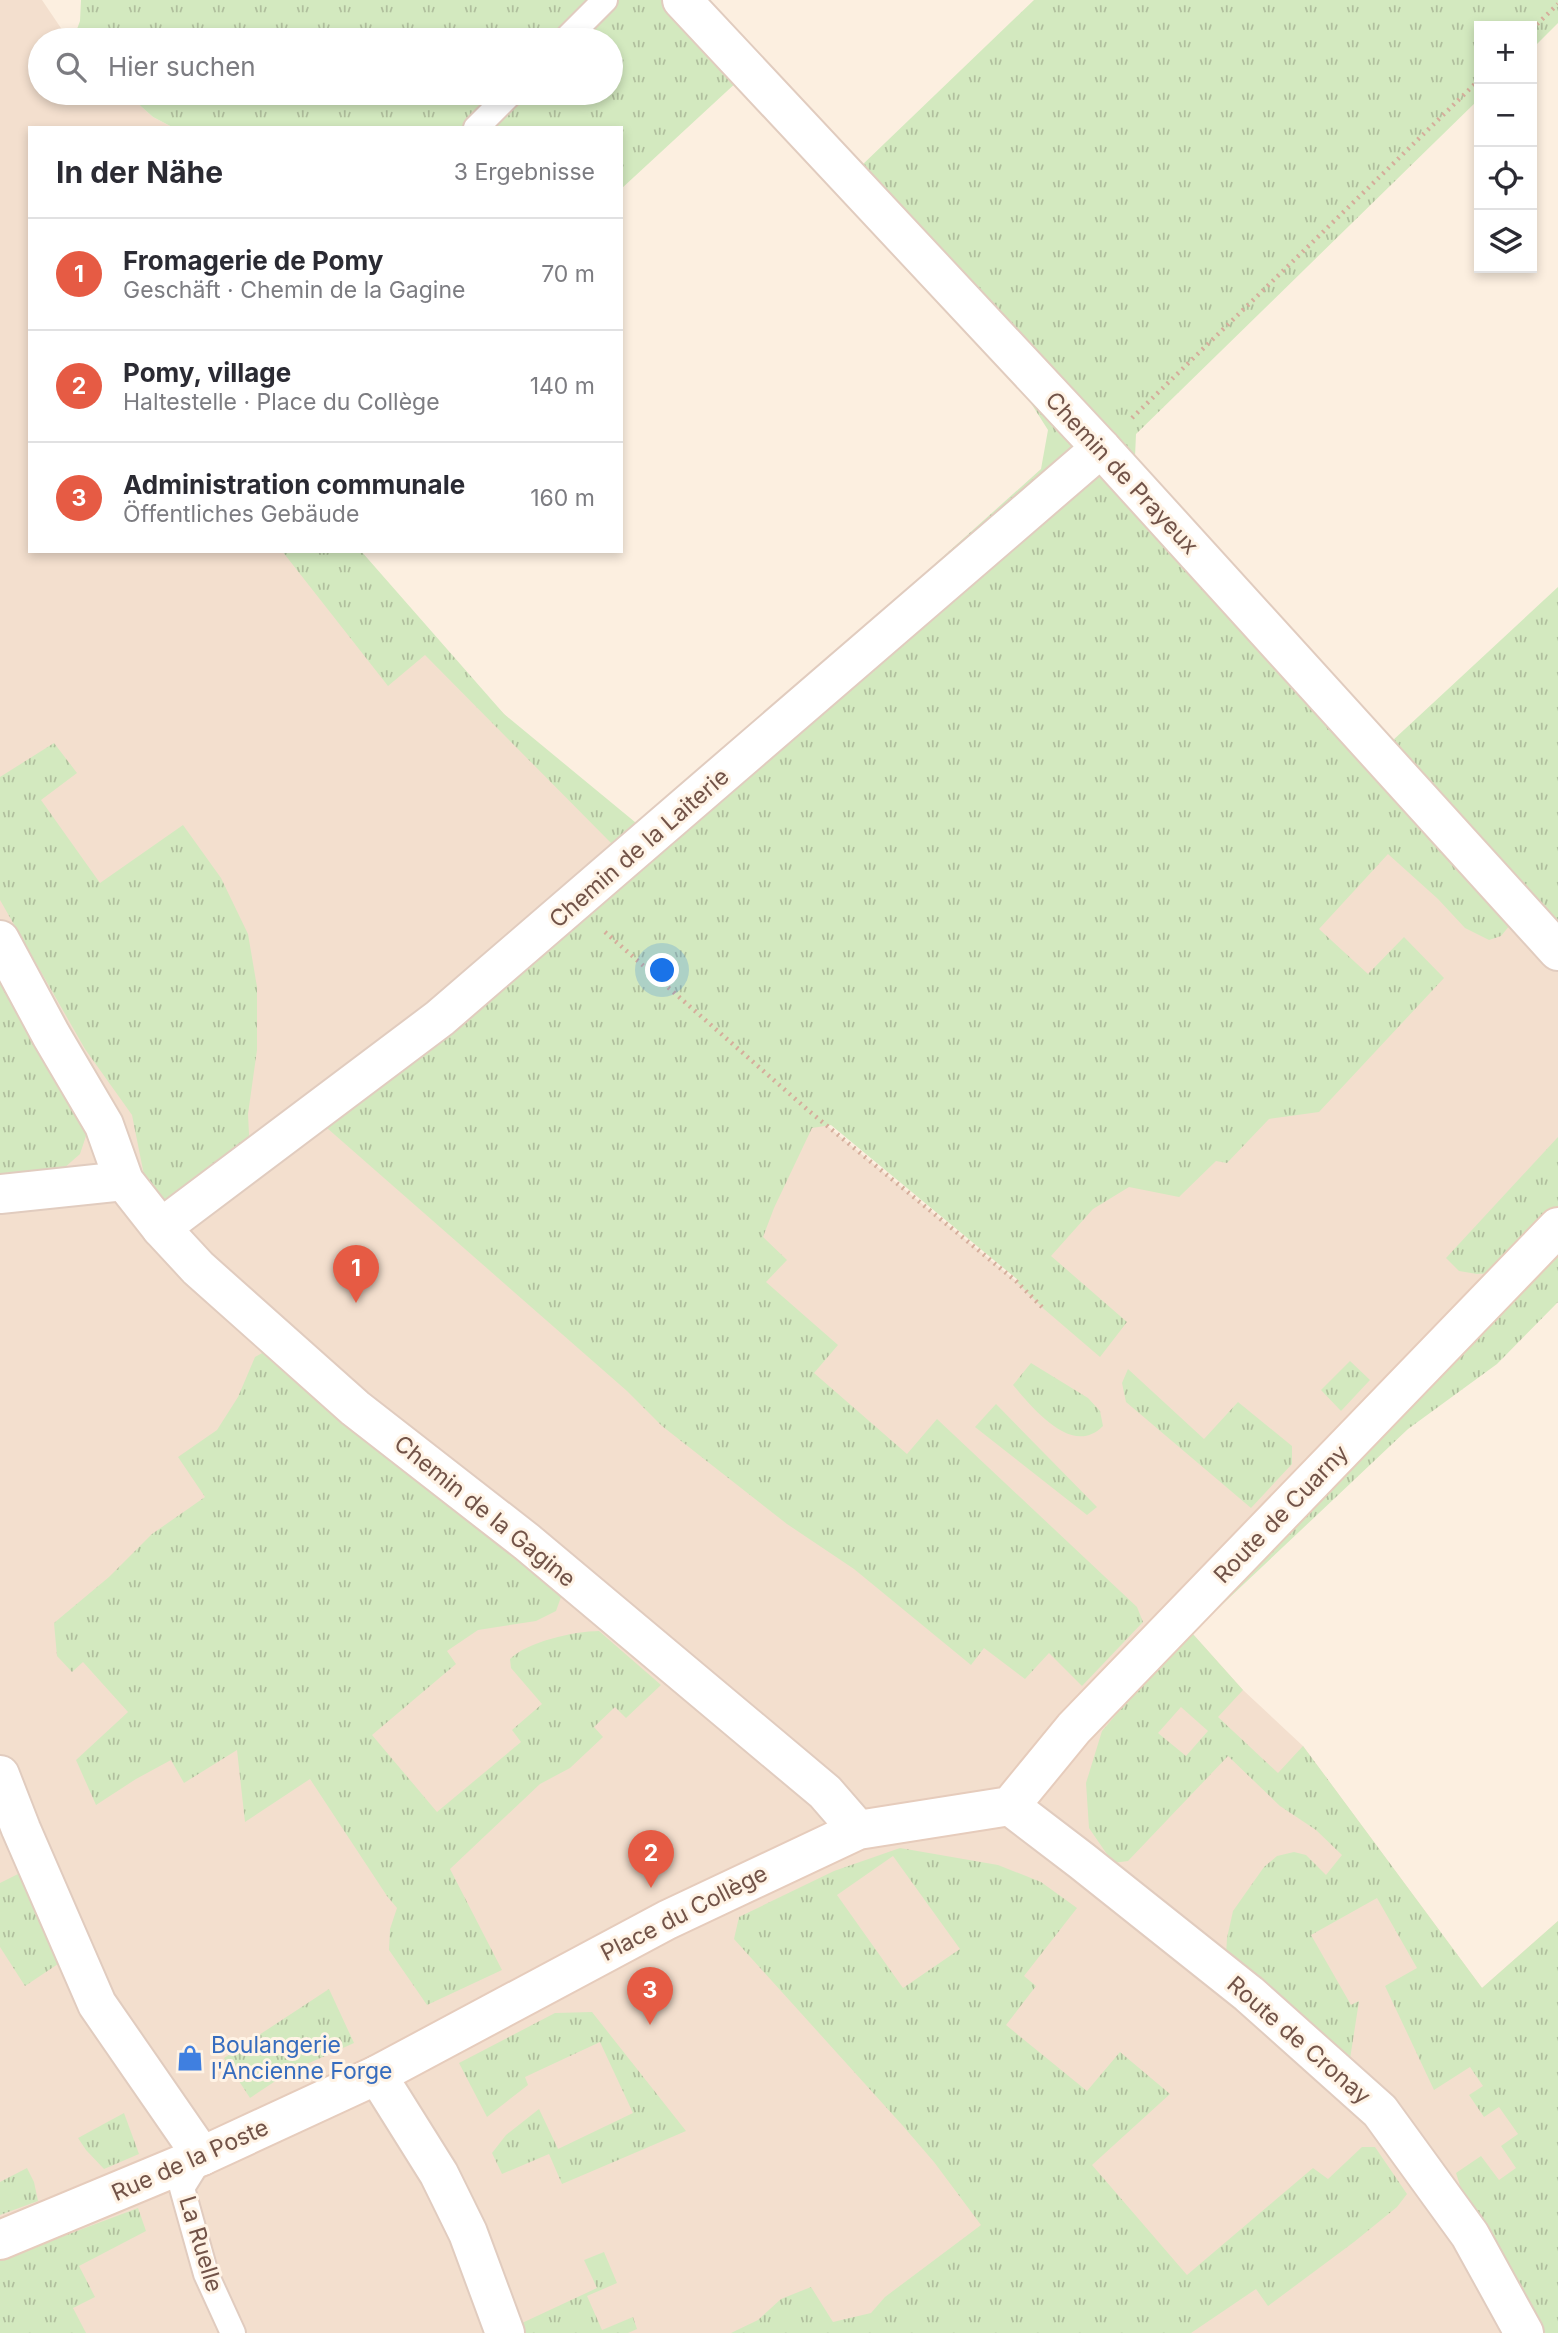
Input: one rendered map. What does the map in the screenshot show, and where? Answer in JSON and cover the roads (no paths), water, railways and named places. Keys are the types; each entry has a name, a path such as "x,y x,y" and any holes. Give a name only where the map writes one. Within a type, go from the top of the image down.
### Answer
{"street":[{"name":"Chemin de Prayeux","path":"682,0 1101,448 1558,951"},
{"name":"Chemin de la Laiterie","path":"161,1228 440,1018 1101,448"},
{"name":"Chemin de la Gagine","path":"0,940 104,1125 124,1181 161,1228 198,1268 355,1408 548,1559 825,1792 858,1830"},
{"path":"0,1194 124,1181"},
{"name":"Route de Cuarny","path":"1010,1806 1074,1728 1558,1227"},
{"path":"0,1774 97,2004 177,2175"},
{"name":"Place du Collège","path":"377,2075 667,1920 858,1830 1010,1806"},
{"name":"Route de Cronay","path":"1010,1806 1249,1994 1380,2111 1470,2235 1524,2333"},
{"path":"377,2075 445,2186 468,2233 505,2333"},
{"name":"Rue de la Poste","path":"0,2240 177,2175 377,2075"}],"lane":[{"path":"577,28 606,0"},
{"path":"478,126 499,105"},
{"name":"La Ruelle","path":"177,2175 206,2274 233,2333"}],"place":[{"name":"Fromagerie de Pomy","path":"356,1303"},
{"name":"Pomy, village","path":"651,1888"},
{"name":"Administration communale","path":"650,2025"},
{"name":"Boulangerie l'Ancienne Forge","path":"190,2058"}]}
